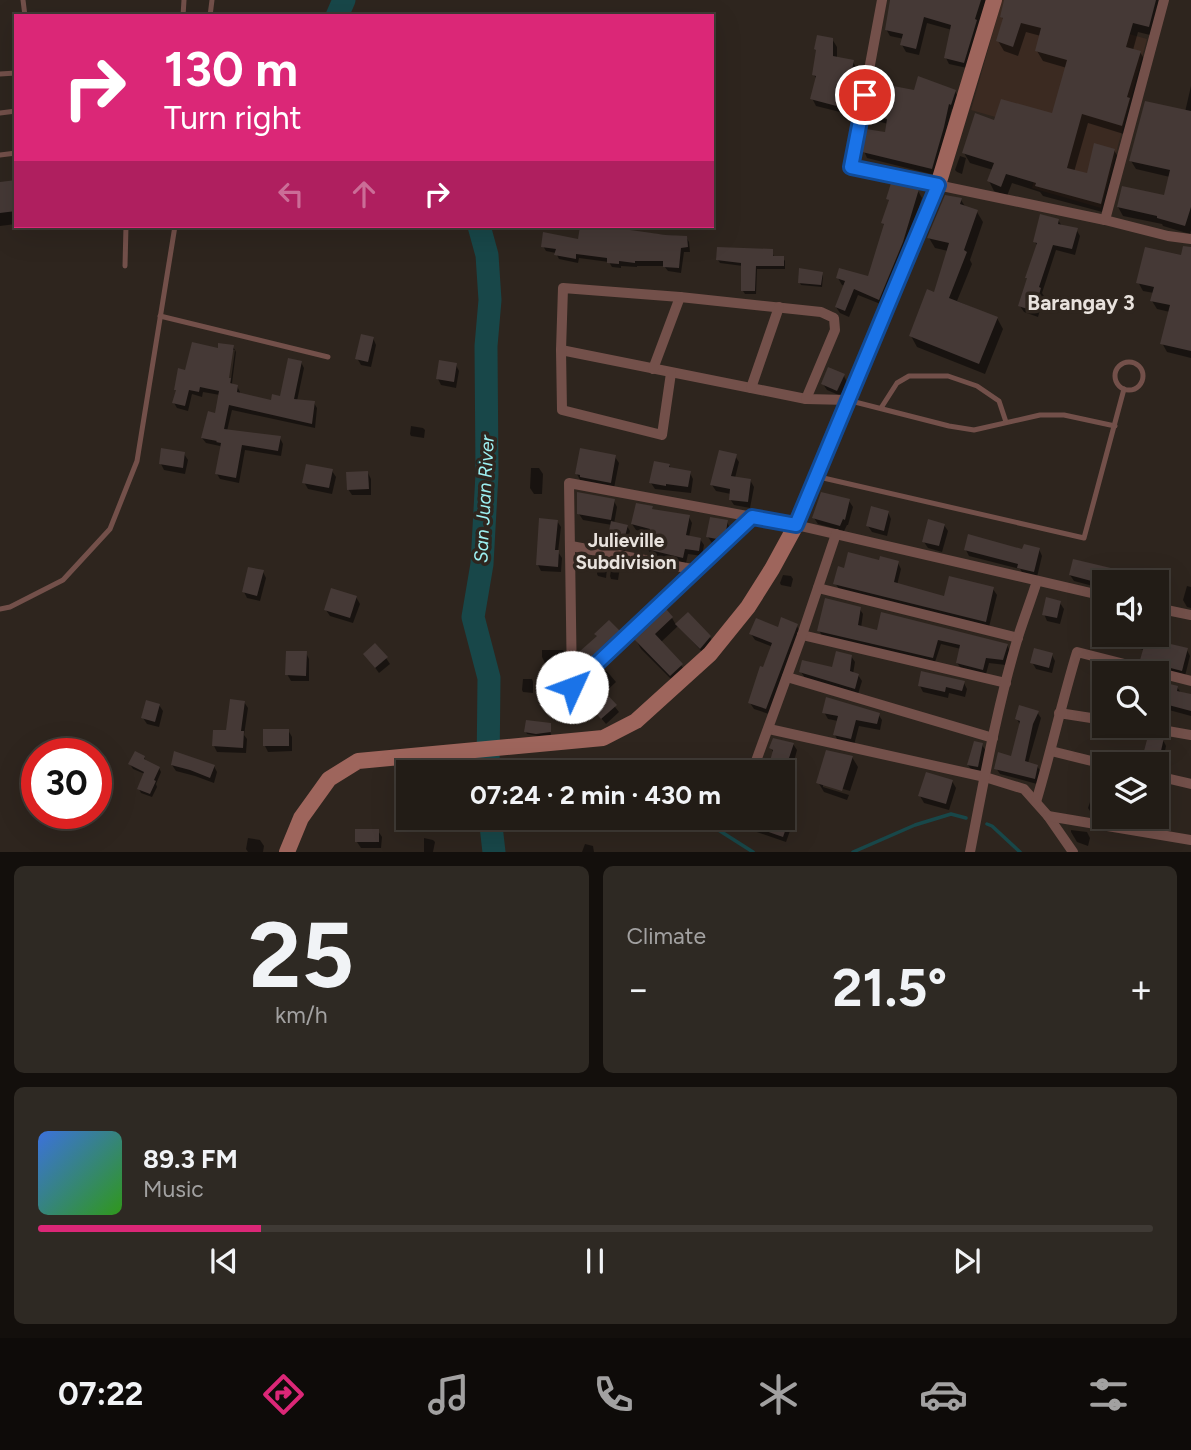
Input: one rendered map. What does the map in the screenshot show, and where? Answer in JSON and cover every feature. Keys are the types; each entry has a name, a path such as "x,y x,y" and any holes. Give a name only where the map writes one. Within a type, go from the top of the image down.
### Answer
{"main road":[{"path":"287,852 301,818 329,779 358,761 603,738 636,722 710,654 741,617 796,525 938,185 994,0"}],"street":[{"path":"882,0 851,167 1191,239"},
{"path":"1105,220 1164,0"},
{"path":"671,373 662,435 562,410 563,288 821,312 834,318 835,330 806,398"},
{"path":"653,369 680,297"},
{"path":"751,388 779,307"},
{"path":"561,350 806,398 848,400"},
{"path":"752,517 572,687 569,483 796,525 1092,593"},
{"path":"757,760 836,534"},
{"path":"570,546 697,570"},
{"path":"971,852 1006,683 1037,581"},
{"path":"818,588 1018,639"},
{"path":"1169,610 1191,615"},
{"path":"802,635 1006,683"},
{"path":"1036,802 1077,652 1191,681"},
{"path":"787,677 993,738"},
{"path":"1059,713 1092,718"},
{"path":"769,729 985,777 1024,789 1048,816 1073,852"},
{"path":"1169,731 1191,735"},
{"path":"1051,751 1092,761"},
{"path":"1169,779 1191,784"},
{"path":"1048,816 1191,840"}],"lane":[{"path":"125,266 126,228"},
{"path":"0,609 10,607 63,580 110,529 136,461 175,228"},
{"path":"160,316 328,357"},
{"path":"1132,362 1142,371 1142,380 1137,387 1124,389 1117,384 1116,370 1122,363 1132,362"},
{"path":"881,408 897,383 909,376 948,376 977,386 999,401 1006,422"},
{"path":"816,476 1084,538 1124,389"},
{"path":"848,400 974,430 1040,415 1064,415 1115,426"}],"shaded area":[{"path":"1002,0 1085,0 1079,20 1147,39 1101,208 1032,188 1047,132 971,110"}],"building":[{"path":"890,0 981,0 964,63 944,58 951,25 924,17 916,49 900,45 903,34 885,30"},
{"path":"1004,0 1156,0 1149,27 1133,23 1126,47 1141,51 1127,97 1130,98 1122,126 1082,114 1067,168 1087,173 1094,143 1115,149 1101,204 1035,186 1036,183 1006,174 1001,187 987,181 994,163 962,153 975,113 994,120 1001,99 1052,113 1067,60 1035,51 1041,28 1021,23 1013,47 996,41 1003,18 1000,17"},
{"path":"817,35 833,38 833,56 854,60 844,108 810,99 816,76 812,75"},
{"path":"918,76 956,90 951,105 949,104 932,169 862,152 866,129 885,132 887,119 869,114 873,90 886,92 888,85 914,90"},
{"path":"1145,101 1191,111 1191,207 1185,226 1117,207 1122,186 1164,195 1170,170 1129,161"},
{"path":"14,180 14,211 0,213 0,182"},
{"path":"891,183 919,189 903,242 879,300 854,289 845,311 835,307 845,281 836,278 839,268 868,276 884,224 881,223 889,200 886,199"},
{"path":"945,195 962,198 960,204 978,210 964,250 967,252 949,298 998,317 979,364 909,336 927,289 934,292 949,243 927,238"},
{"path":"1040,214 1059,219 1058,224 1078,228 1072,249 1053,245 1034,311 1018,306 1037,243 1033,242"},
{"path":"580,228 623,228 687,236 688,247 681,248 679,268 663,267 663,261 619,261 619,264 607,263 607,258 576,254 576,259 554,255 556,249 541,247 543,232 578,239"},
{"path":"1183,246 1191,247 1191,351 1160,344 1170,305 1150,301 1154,287 1136,283 1145,247 1181,255"},
{"path":"717,247 773,249 773,256 784,256 784,266 756,266 755,291 741,291 741,263 716,260"},
{"path":"799,268 823,272 821,285 798,283"},
{"path":"361,334 374,337 368,362 355,359"},
{"path":"192,342 218,348 218,343 234,345 230,383 238,385 237,392 271,400 272,394 280,396 288,358 302,361 294,399 315,401 312,424 229,405 224,429 281,436 278,451 242,445 236,478 215,474 221,443 201,438 208,411 215,413 219,391 200,387 199,392 189,390 185,406 172,403 178,368 185,370"},
{"path":"439,360 457,363 454,382 436,379"},
{"path":"828,367 845,374 837,391 821,384"},
{"path":"161,448 185,452 183,468 159,464"},
{"path":"580,448 616,455 611,483 575,474"},
{"path":"719,450 737,454 731,476 751,479 748,502 729,500 730,489 710,485"},
{"path":"654,461 691,471 688,487 649,483"},
{"path":"306,464 333,469 329,488 302,483"},
{"path":"368,471 369,489 347,490 346,472"},
{"path":"577,492 615,499 611,520 577,514"},
{"path":"821,492 850,499 845,520 843,519 840,526 812,518"},
{"path":"636,503 653,506 652,509 690,515 686,535 701,538 699,551 685,549 683,558 646,549 650,529 631,524"},
{"path":"871,506 889,511 884,531 866,526"},
{"path":"710,517 728,520 726,531 717,539 706,537"},
{"path":"539,518 558,520 555,550 559,550 558,567 536,565"},
{"path":"928,519 945,524 939,546 922,542"},
{"path":"611,521 628,525 622,548 607,541"},
{"path":"968,534 1022,549 1024,544 1040,548 1034,572 1017,568 1018,564 964,550"},
{"path":"848,552 879,560 880,556 899,561 894,582 944,596 949,576 994,587 986,622 833,584 838,566 844,568"},
{"path":"1073,559 1115,569 1092,570 1092,581 1069,575"},
{"path":"248,567 264,570 257,596 242,592"},
{"path":"331,588 357,596 350,618 324,610"},
{"path":"1046,597 1061,601 1057,618 1042,615"},
{"path":"825,598 861,607 858,625 877,630 881,612 1008,644 1003,660 986,658 983,670 956,663 960,645 938,640 933,658 817,631"},
{"path":"666,609 673,617 655,634 683,664 670,676 634,639"},
{"path":"688,612 711,636 700,649 675,624"},
{"path":"781,617 798,624 766,709 748,703 760,666 763,667 772,643 749,634 756,618 778,627"},
{"path":"609,620 620,631 580,669 579,652 597,636 594,634"},
{"path":"375,643 388,657 375,668 363,654"},
{"path":"1169,644 1188,648 1182,671 1169,668 1169,661 1140,660 1144,647 1169,647"},
{"path":"1034,648 1053,653 1049,668 1030,663"},
{"path":"286,651 307,651 306,676 285,675"},
{"path":"836,651 852,655 850,671 859,674 855,689 799,672 802,660 832,667"},
{"path":"921,671 965,681 962,691 946,687 945,692 918,686"},
{"path":"1169,684 1178,686 1177,691 1191,694 1191,711 1169,705"},
{"path":"603,690 617,705 601,719 588,704"},
{"path":"826,697 880,713 877,724 856,720 851,739 833,735 838,716 822,713"},
{"path":"230,699 245,701 241,731 244,731 243,748 212,746 213,730 226,730"},
{"path":"146,700 160,704 155,722 141,718"},
{"path":"1019,705 1039,711 1033,724 1025,761 1038,765 1035,779 994,769 998,752 1011,756 1020,721 1015,719"},
{"path":"526,720 551,723 551,732 524,732"},
{"path":"263,729 289,729 289,746 263,746"},
{"path":"773,738 794,743 791,760 770,760 773,750 769,748"},
{"path":"1147,738 1164,738 1161,752 1144,751"},
{"path":"974,741 983,743 978,767 967,765"},
{"path":"826,750 853,756 842,791 816,783"},
{"path":"135,751 160,767 150,794 137,789 144,772 128,764"},
{"path":"174,751 215,765 210,778 171,765"},
{"path":"926,772 953,780 946,804 918,796"},
{"path":"355,829 379,829 379,842 355,842"},
{"path":"763,830 785,830 783,837"}],"waterway":[{"name":"San Juan River","path":"338,14 344,0"},
{"name":"San Juan River","path":"480,228 487,255 490,300 486,346 487,474 482,564 473,617 489,678 488,760"},
{"path":"853,852 915,825 951,814 966,818"},
{"path":"987,824 1020,852"},
{"name":"San Juan River","path":"491,830 494,852"},
{"path":"718,830 753,852"}],"district":[{"name":"Barangay 3","path":"1081,302"},
{"name":"Julieville Subdivision","path":"626,551"}],"route":[{"path":"572,687 752,517 796,525 938,185 851,167 865,95"}]}
